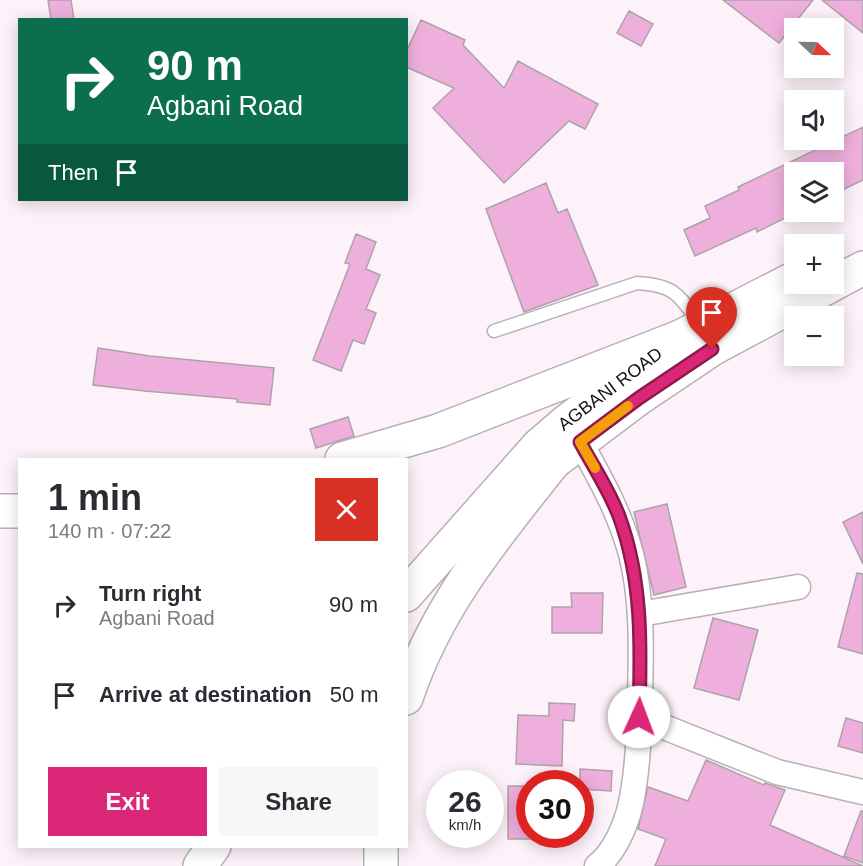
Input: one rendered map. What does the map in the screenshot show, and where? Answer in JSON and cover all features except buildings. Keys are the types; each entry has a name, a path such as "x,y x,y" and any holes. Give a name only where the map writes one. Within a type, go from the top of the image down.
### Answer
{"main road":[{"path":"844,253 863,244"},
{"name":"AGBANI ROAD","path":"503,485 554,462 639,398 698,337 863,268"},
{"name":"AGBANI ROAD","path":"408,593 538,446 567,421 784,285"},
{"path":"345,458 438,431 698,337"},
{"path":"408,692 431,636 452,598 495,536 554,462"},
{"path":"0,511 18,511"},
{"path":"200,866 213,848"},
{"path":"381,848 381,866"}],"street":[{"path":"580,442 619,514 631,554 638,590 642,643 639,717 631,804 618,841 597,866"},
{"path":"640,614 798,587"},
{"path":"639,717 777,772 863,792"}],"lane":[{"path":"494,331 637,283 658,284 677,293 698,337"}],"slow traffic":[{"path":"595,468 580,442 628,406"}],"route":[{"path":"639,717 642,643 638,590 631,554 619,514 580,442 639,398 712,349"}]}
